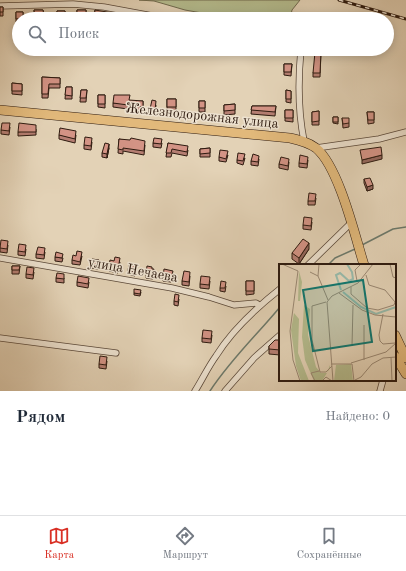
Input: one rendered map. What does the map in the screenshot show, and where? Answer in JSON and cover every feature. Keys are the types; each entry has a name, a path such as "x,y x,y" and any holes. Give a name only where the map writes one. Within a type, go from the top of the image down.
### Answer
{"main road":[{"name":"Железнодорожная улица","path":"0,110 290,138 304,141 316,148 326,160 335,176 364,264"},
{"path":"396,337 406,358"},
{"path":"396,360 406,374"}],"street":[{"path":"0,6 73,4 104,7 132,12"},
{"path":"300,56 299,74 300,123 304,141"},
{"path":"316,148 379,139 406,132"},
{"path":"309,264 351,223"},
{"name":"улица Нечаева","path":"0,258 172,288 210,297 234,305 256,303 259,305"},
{"path":"195,391 216,355 259,305 279,290"},
{"path":"225,391 254,358 279,336"},
{"path":"0,338 116,353"},
{"path":"380,391 383,381"}],"green space":[{"path":"139,0 300,0 292,12 196,12 154,1"}],"building":[{"path":"0,7 3,7 3,12 0,12"},
{"path":"34,10 43,10 43,12 34,12"},
{"path":"77,10 86,10 86,12 77,12"},
{"path":"95,10 107,12 95,12"},
{"path":"315,56 321,56 320,73 313,73"},
{"path":"284,64 292,64 291,72 284,72"},
{"path":"42,77 60,78 60,84 49,84 48,94 42,94"},
{"path":"12,83 22,84 22,91 12,91"},
{"path":"66,87 72,87 72,96 65,95"},
{"path":"81,90 87,90 86,98 80,98"},
{"path":"286,90 291,91 291,99 286,99"},
{"path":"98,95 105,95 105,104 98,104"},
{"path":"114,95 130,95 129,100 143,101 143,107 113,103"},
{"path":"167,99 176,99 176,107 167,107"},
{"path":"152,100 156,101 155,110 150,109"},
{"path":"199,101 205,101 205,108 199,108"},
{"path":"235,104 235,110 224,111 224,105"},
{"path":"252,106 276,106 275,112 251,110"},
{"path":"285,110 293,110 293,118 285,118"},
{"path":"319,111 319,121 312,122 312,112"},
{"path":"367,112 374,112 374,120 368,120"},
{"path":"333,117 338,117 338,122 333,122"},
{"path":"342,118 349,118 349,123 343,124"},
{"path":"2,123 10,123 9,131 1,130"},
{"path":"19,123 36,125 36,132 18,132"},
{"path":"60,128 76,131 75,139 59,135"},
{"path":"85,137 92,138 91,146 84,145"},
{"path":"131,138 145,141 144,151 123,148 123,150 118,149 119,139 130,140"},
{"path":"154,138 162,139 161,144 153,143"},
{"path":"105,143 109,144 107,154 102,153"},
{"path":"168,143 188,146 187,152 172,149 171,153 166,153"},
{"path":"381,147 382,155 362,160 360,150"},
{"path":"210,148 210,153 200,154 200,149"},
{"path":"220,150 228,151 226,159 219,157"},
{"path":"238,153 245,154 243,161 237,160"},
{"path":"253,154 259,156 258,162 251,161"},
{"path":"300,155 308,157 307,164 299,163"},
{"path":"281,157 289,159 288,166 279,164"},
{"path":"370,178 373,185 367,187 364,179"},
{"path":"309,193 316,194 315,201 308,201"},
{"path":"304,217 312,218 311,226 303,225"},
{"path":"303,239 309,243 299,258 292,253"},
{"path":"1,240 8,241 7,249 0,248"},
{"path":"19,244 26,245 25,252 18,251"},
{"path":"38,247 45,248 44,255 36,254"},
{"path":"77,251 82,252 80,262 72,260 73,255 76,256"},
{"path":"56,252 63,254 62,258 55,257"},
{"path":"115,257 120,258 118,269 109,267 110,260 114,261"},
{"path":"92,259 99,260 98,265 91,264"},
{"path":"129,265 136,266 135,272 128,270"},
{"path":"12,266 20,266 19,270 12,270"},
{"path":"147,266 154,269 153,275 146,274"},
{"path":"27,267 34,268 33,275 26,274"},
{"path":"164,269 173,271 171,279 163,277"},
{"path":"184,271 190,272 189,282 182,281"},
{"path":"57,273 64,274 64,279 56,278"},
{"path":"78,276 89,278 88,284 77,282"},
{"path":"201,276 210,277 209,285 200,284"},
{"path":"221,281 226,282 225,288 220,288"},
{"path":"246,281 254,281 254,291 246,291"},
{"path":"134,289 141,290 140,294 134,293"},
{"path":"175,294 179,295 178,302 174,301"},
{"path":"203,330 212,331 211,339 202,338"},
{"path":"275,340 279,340 279,350 269,349 269,346"},
{"path":"100,356 107,357 106,365 99,364"}],"waterway":[{"path":"362,245 393,229 406,227"},
{"path":"329,264 335,258 355,249"},
{"path":"210,391 235,358 279,308"}],"railway":[{"path":"339,0 381,12"},
{"path":"394,16 406,19"}]}
